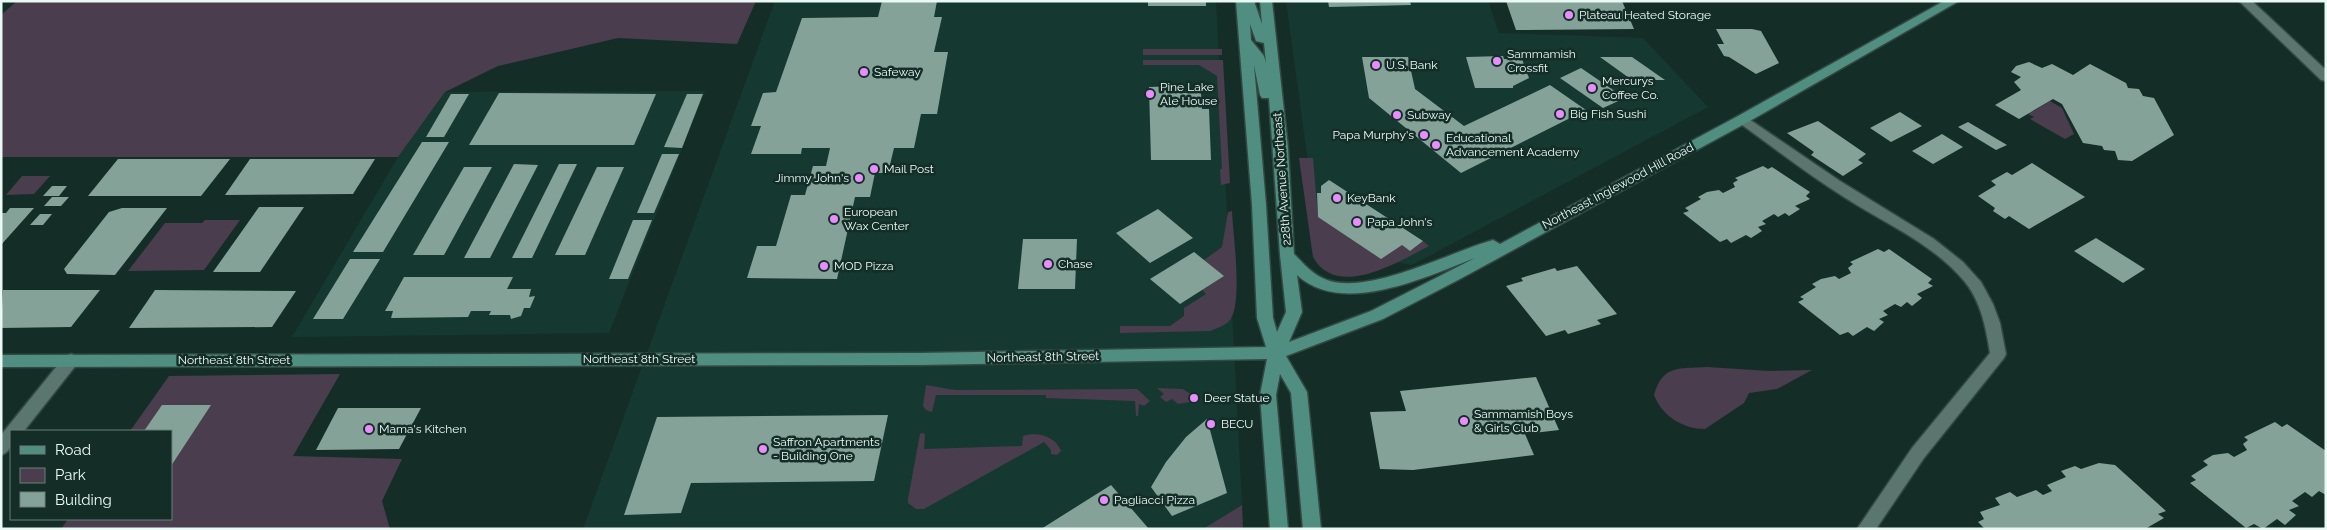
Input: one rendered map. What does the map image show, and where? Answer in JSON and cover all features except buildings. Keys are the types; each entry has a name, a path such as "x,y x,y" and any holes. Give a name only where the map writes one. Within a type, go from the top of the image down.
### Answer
{"street":[{"name":"228th Avenue Northeast","path":"1242,1 1259,205 1265,318 1276,353 1299,392 1312,529"},
{"path":"1248,1 1251,5 1260,38 1269,42"},
{"name":"228th Avenue Northeast","path":"1266,1 1278,118 1287,255 1294,312 1276,353 1268,395 1279,529"},
{"name":"Northeast Inglewood Hill Road","path":"1276,353 1377,314 1743,119 1953,1"},
{"path":"2245,1 2326,78"},
{"path":"1245,40 1258,56 1268,102 1278,118"},
{"path":"1743,119 1845,192 1936,250 1962,271 1986,302 1995,330 1998,354 1918,453 1866,529"},
{"path":"1287,255 1302,272 1324,285 1337,288 1351,288 1412,274 1537,230"},
{"name":"Northeast 8th Street","path":"1,361 899,359 1276,353"},
{"path":"15,430 71,360"},
{"path":"1,448 10,436"}],"shaded area":[{"path":"775,1 1216,1 1242,505 1203,529 583,529"},
{"path":"1286,1 1488,1 1499,33 1643,38 1708,107 1412,265 1320,249"},
{"path":"705,91 609,333 292,337 398,157 445,92"}],"green space":[{"path":"17,1 756,1 737,44 618,38 498,66 445,92 398,157 1,157 1,15"},
{"path":"1143,49 1222,49 1222,55 1143,55"},
{"path":"1143,60 1223,60 1230,183 1221,185 1220,169 1222,169 1217,76 1199,65 1143,65"},
{"path":"2050,101 2062,108 2074,134 2065,139 2030,119 2034,117 2028,114"},
{"path":"1299,158 1313,158 1318,217 1402,245 1410,251 1423,241 1429,246 1401,261 1368,274 1352,277 1337,276 1324,270 1313,257"},
{"path":"22,176 50,176 34,194 6,195"},
{"path":"1232,211 1237,284 1234,311 1230,320 1210,331 1120,333 1120,326 1170,326 1184,316 1184,308 1206,294 1202,290 1223,276 1204,260 1222,247 1228,212"},
{"path":"205,220 240,220 204,270 128,271 165,223 202,223"},
{"path":"1707,367 1769,371 1812,370 1777,389 1749,393 1744,403 1705,429 1681,424 1662,409 1654,395 1658,385 1667,373 1673,370"},
{"path":"340,374 293,456 402,459 382,501 390,529 61,529 67,520 172,520 172,430 131,430 169,376"},
{"path":"926,385 955,390 1137,389 1150,401 1144,406 1139,404 1138,416 1136,416 1135,401 1046,398 1046,395 936,395 932,412 926,410 923,406"},
{"path":"1157,388 1183,389 1192,395 1190,402 1178,404 1172,399 1166,402 1160,397 1164,394"},
{"path":"920,434 925,434 924,449 1022,446 1023,436 1034,434 1050,438 1061,451 1057,455 1051,454 1051,450 1044,442 924,509 916,509 908,503 908,499"},
{"path":"1242,505 1243,529 1203,529"}],"place":[{"name":"Plateau Heated Storage","path":"1569,15"},
{"name":"Sammamish Crossfit","path":"1497,61"},
{"name":"U.S. Bank","path":"1376,65"},
{"name":"Safeway","path":"864,72"},
{"name":"Mercurys Coffee Co.","path":"1592,88"},
{"name":"Pine Lake Ale House","path":"1150,94"},
{"name":"Big Fish Sushi","path":"1560,114"},
{"name":"Subway","path":"1397,115"},
{"name":"Papa Murphy's","path":"1424,135"},
{"name":"Educational Advancement Academy","path":"1436,145"},
{"name":"Mail Post","path":"874,169"},
{"name":"Jimmy John's","path":"859,178"},
{"name":"KeyBank","path":"1337,198"},
{"name":"European Wax Center","path":"834,219"},
{"name":"Papa John's","path":"1357,222"},
{"name":"Chase","path":"1048,264"},
{"name":"MOD Pizza","path":"824,266"},
{"name":"Deer Statue","path":"1194,398"},
{"name":"Sammamish Boys & Girls Club","path":"1464,421"},
{"name":"BECU","path":"1211,424"},
{"name":"Mama's Kitchen","path":"369,429"},
{"name":"Saffron Apartments - Building One","path":"763,449"},
{"name":"Pagliacci Pizza","path":"1104,500"}]}
